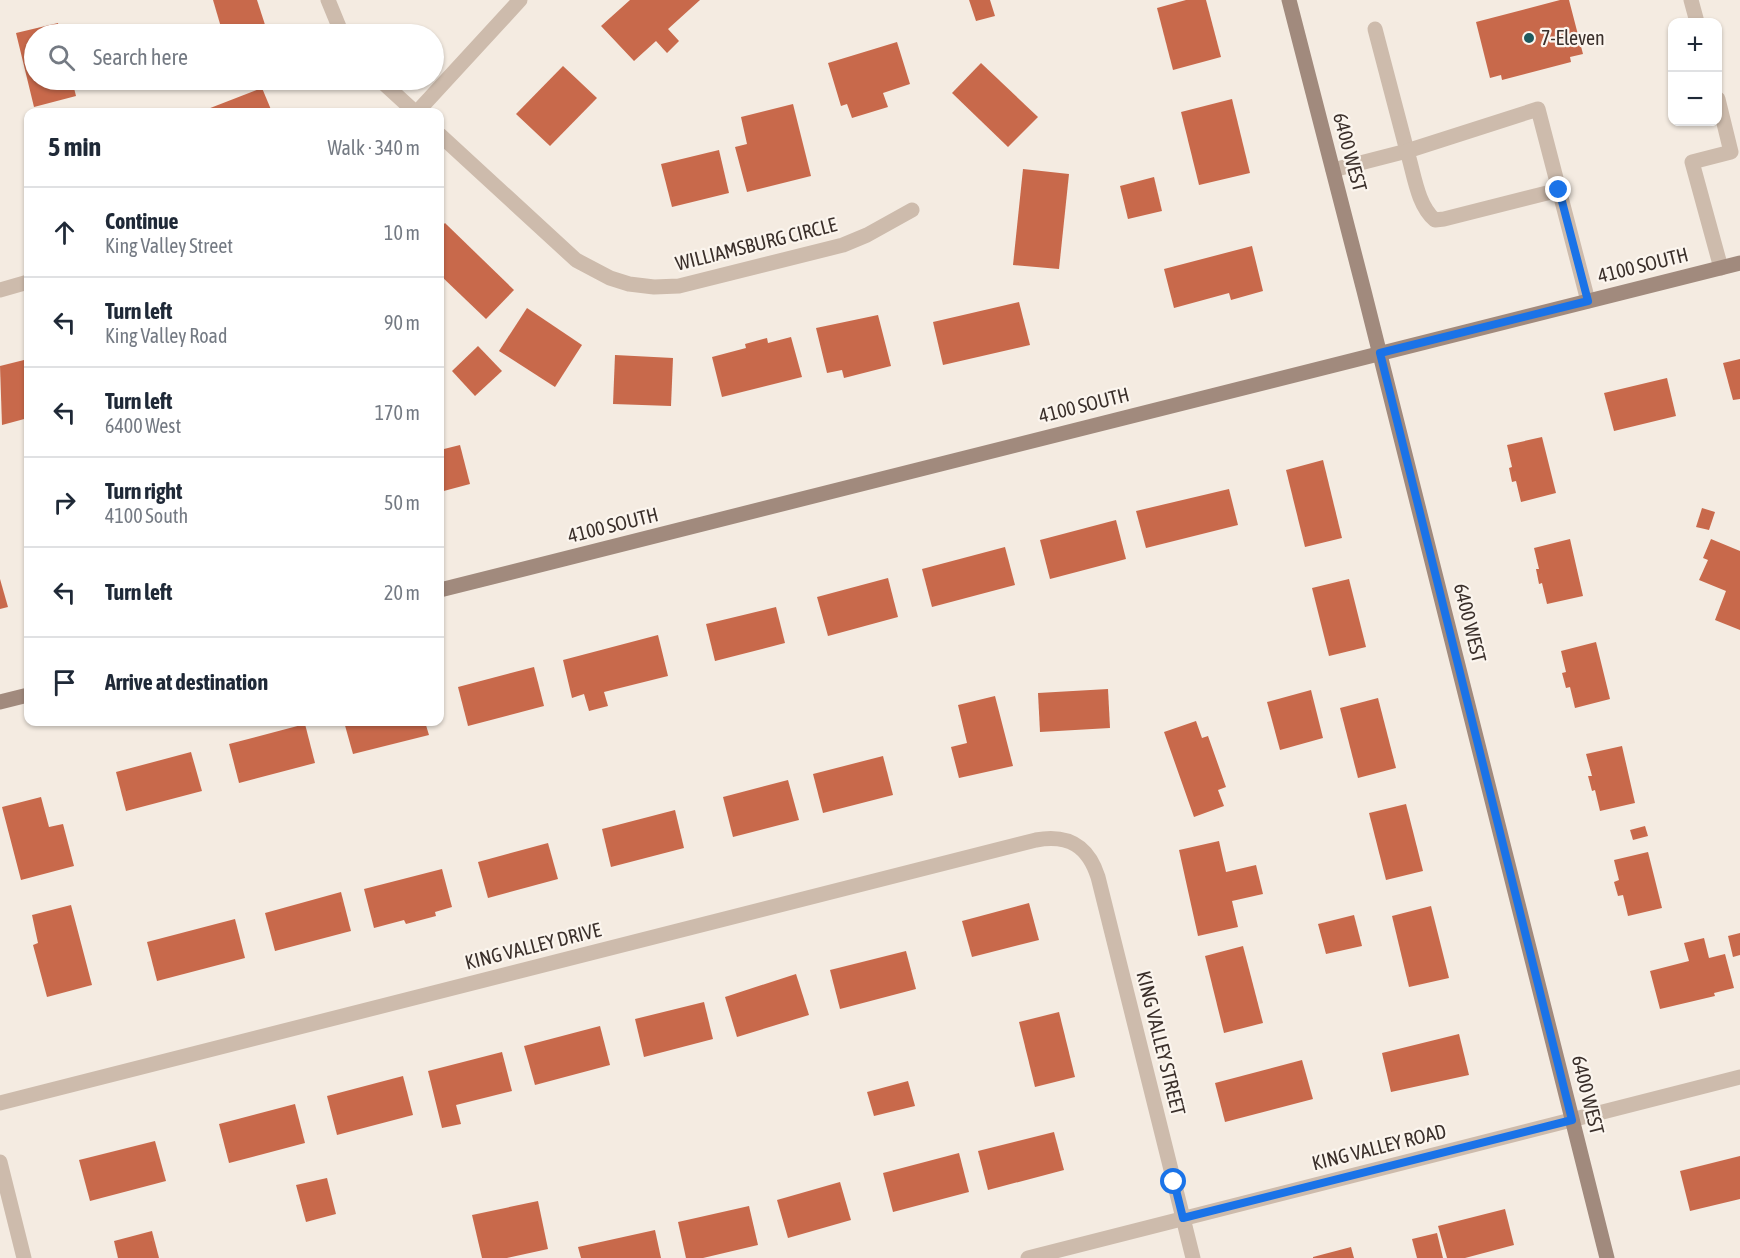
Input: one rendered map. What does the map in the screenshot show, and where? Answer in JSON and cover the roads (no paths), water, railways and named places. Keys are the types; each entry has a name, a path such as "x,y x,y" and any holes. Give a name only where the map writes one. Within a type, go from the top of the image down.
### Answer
{"main road":[{"name":"6400 WEST","path":"1289,0 1607,1258"},
{"name":"4100 SOUTH","path":"444,589 1740,263"},
{"path":"0,702 24,696"}],"street":[{"path":"328,0 338,24"},
{"path":"444,82 520,0"},
{"path":"1691,0 1696,18"},
{"path":"1375,29 1407,152 1428,214 1435,220 1559,190"},
{"path":"391,90 412,108"},
{"path":"420,108 436,90"},
{"path":"1333,171 1407,152 1538,109 1588,301"},
{"path":"1720,268 1692,162 1731,152 1722,115"},
{"name":"WILLIAMSBURG CIRCLE","path":"444,139 576,260 610,278 629,284 654,287 679,286 843,245 867,235 912,210"},
{"path":"0,289 24,283"},
{"name":"KING VALLEY DRIVE","path":"0,1103 1036,840 1056,838 1076,844"},
{"name":"KING VALLEY STREET","path":"1076,844 1090,860 1098,878 1193,1258"},
{"name":"KING VALLEY ROAD","path":"1028,1258 1740,1077"},
{"path":"0,1162 24,1258"}],"place":[{"name":"7-Eleven","path":"1529,38"}]}
